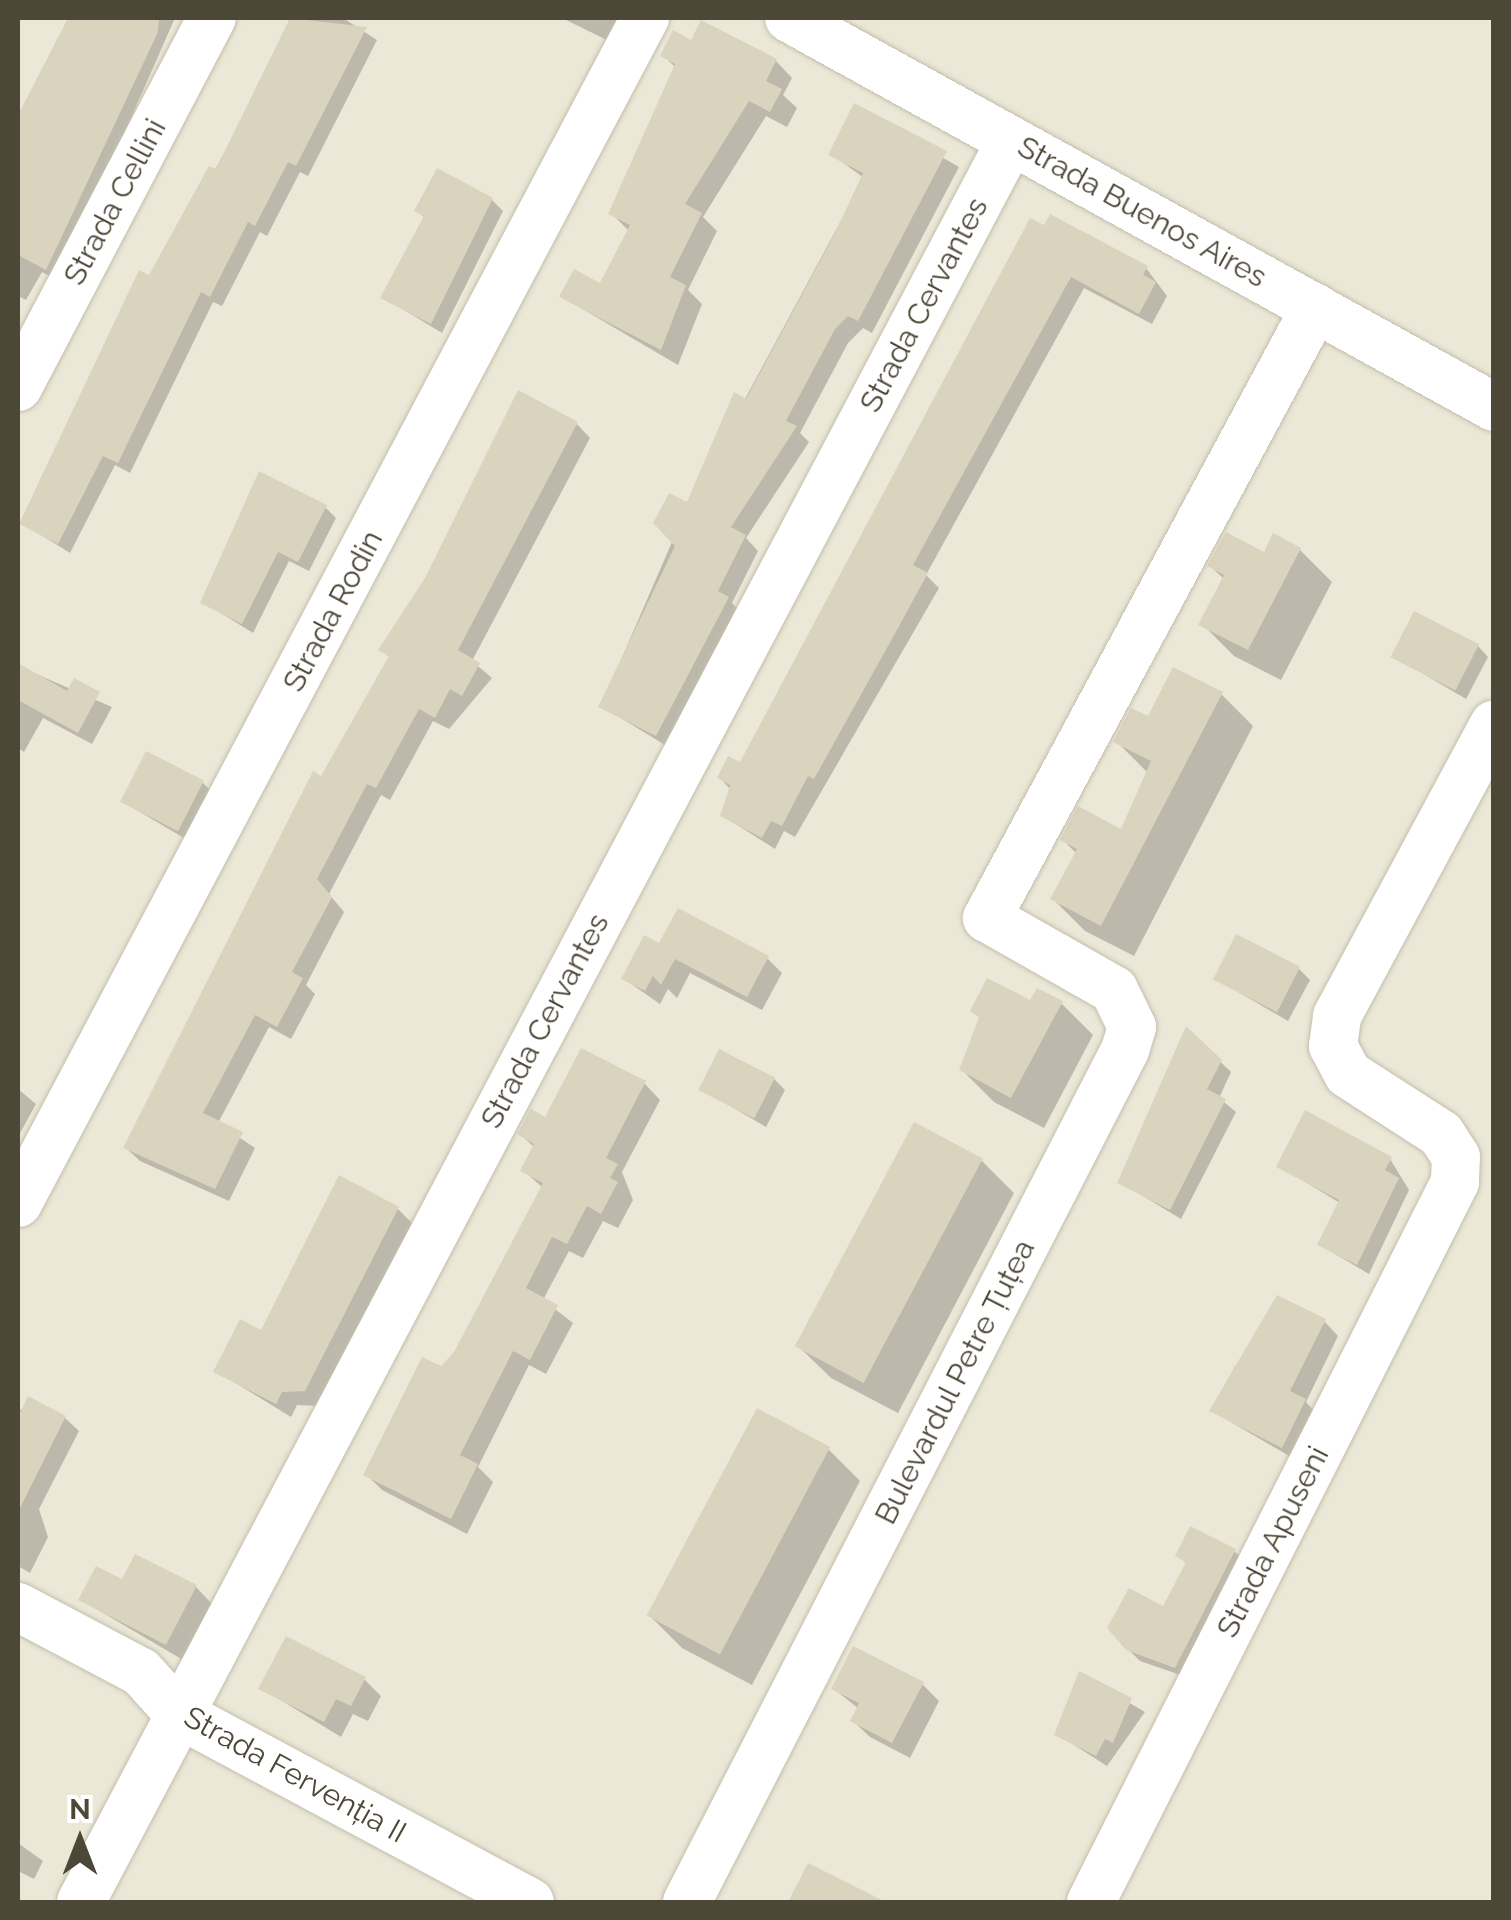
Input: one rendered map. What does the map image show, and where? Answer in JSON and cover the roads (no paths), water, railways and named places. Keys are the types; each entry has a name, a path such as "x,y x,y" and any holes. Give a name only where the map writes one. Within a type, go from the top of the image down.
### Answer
{"street":[{"name":"Strada Cellini","path":"18,386 212,18"},
{"name":"Strada Rodin","path":"18,1203 645,18"},
{"name":"Strada Buenos Aires","path":"790,18 1494,407"},
{"name":"Strada Cervantes","path":"81,1902 1010,140"},
{"name":"Bulevardul Petre Țuțea","path":"687,1902 1126,1050 1132,1027 1114,990 987,918 1315,308"},
{"name":"Strada Apuseni","path":"1091,1902 1456,1182 1456,1157 1441,1134 1348,1074 1332,1046 1337,1016 1494,724"},
{"name":"Strada Fervenția II","path":"18,1607 141,1672 179,1714 530,1902"}]}
